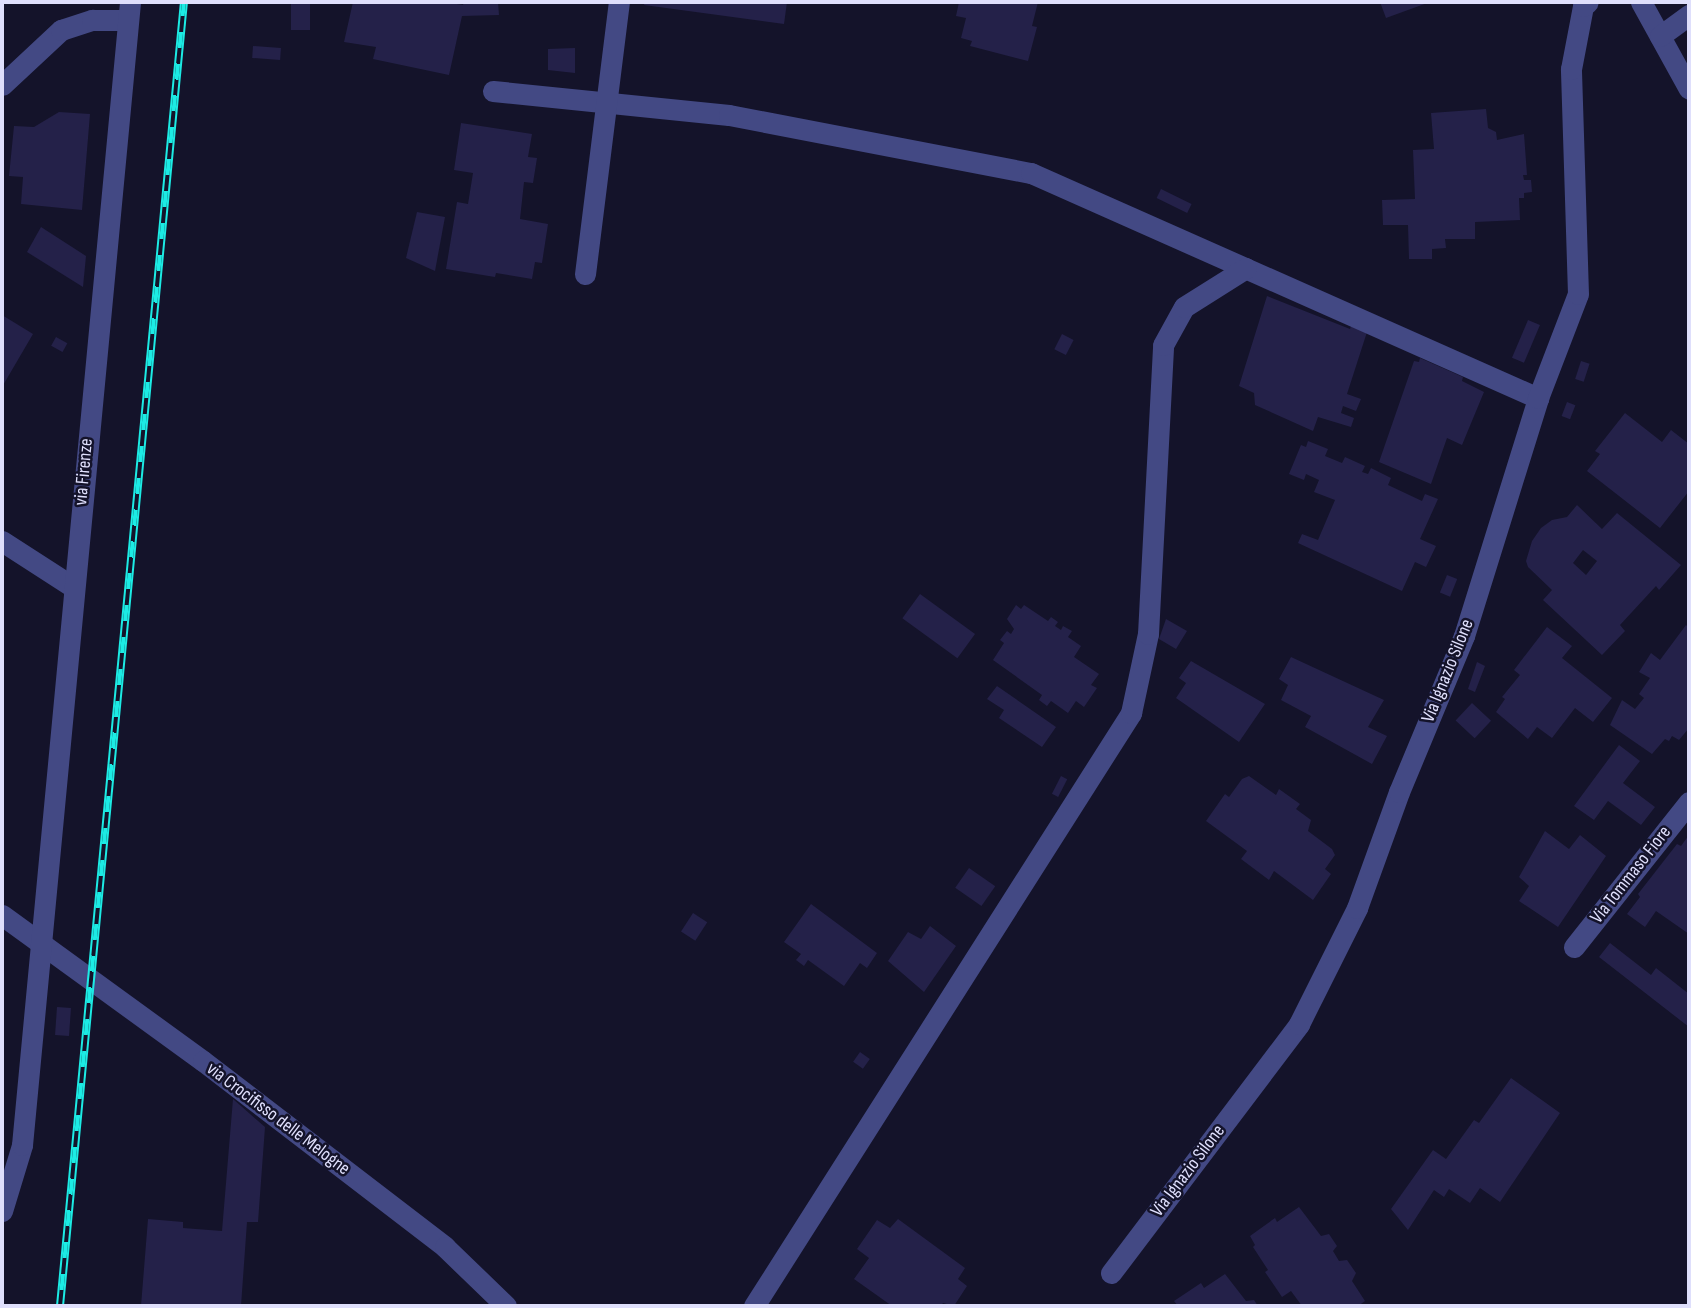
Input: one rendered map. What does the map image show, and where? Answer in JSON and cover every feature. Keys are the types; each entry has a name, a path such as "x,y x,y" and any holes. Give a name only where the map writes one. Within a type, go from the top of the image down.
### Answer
{"street":[{"path":"585,274 604,103 619,2"},
{"name":"Via Ignazio Silone","path":"1111,1273 1298,1024 1357,908 1399,792 1464,636 1538,398 1578,294 1571,69 1583,6 1588,2"},
{"path":"1642,2 1689,89"},
{"path":"2,85 61,30 129,11"},
{"name":"via Firenze","path":"2,1211 22,1145 129,11"},
{"path":"1660,36 1689,15"},
{"path":"492,91 729,115 1031,173 1538,398"},
{"path":"754,1306 1131,713 1148,634 1163,345 1184,307 1246,268"},
{"path":"2,541 73,587"},
{"name":"Via Tommaso Fiore","path":"1573,947 1689,802"},
{"name":"via Crocifisso delle Melogne","path":"2,915 192,1053 445,1247 506,1306"}],"building":[{"path":"291,2 310,2 310,30 291,30"},
{"path":"353,2 444,2 463,5 464,2 498,2 499,15 462,16 449,75 373,59 376,47 344,42"},
{"path":"645,2 787,2 784,24 644,5"},
{"path":"959,2 1038,2 1032,26 1037,27 1028,61 970,46 972,41 961,38 966,18 956,16"},
{"path":"1380,2 1430,2 1386,18"},
{"path":"253,46 281,48 280,60 252,58"},
{"path":"575,48 575,73 548,70 548,49"},
{"path":"1486,109 1488,128 1496,132 1497,140 1524,134 1527,175 1523,175 1524,180 1531,180 1532,192 1524,193 1524,198 1519,198 1520,220 1475,222 1475,239 1445,239 1446,248 1432,249 1432,259 1409,259 1408,225 1383,225 1382,200 1415,199 1413,150 1434,149 1431,113"},
{"path":"59,112 90,114 82,210 21,204 23,177 9,176 14,126 34,127"},
{"path":"461,123 532,134 528,157 537,158 533,183 524,182 520,219 548,224 542,263 535,262 532,279 496,273 495,277 446,269 457,202 468,204 473,173 454,170"},
{"path":"1161,189 1192,204 1187,213 1157,198"},
{"path":"417,212 445,217 435,271 406,258"},
{"path":"41,227 86,256 83,287 27,252"},
{"path":"1267,296 1350,329 1351,326 1367,332 1347,394 1361,399 1356,411 1343,406 1341,413 1354,418 1351,427 1318,417 1313,431 1255,405 1254,393 1239,386"},
{"path":"2,315 33,334 2,387"},
{"path":"1528,320 1540,325 1524,363 1512,358"},
{"path":"1062,334 1074,340 1066,355 1054,349"},
{"path":"56,337 67,343 63,352 51,346"},
{"path":"1420,358 1463,377 1462,381 1484,392 1462,445 1447,438 1431,484 1379,462 1414,361 1419,362"},
{"path":"1581,361 1590,364 1584,382 1575,379"},
{"path":"1567,402 1575,405 1570,419 1562,416"},
{"path":"1625,413 1662,442 1671,430 1689,444 1689,491 1660,528 1587,471 1600,454 1595,451"},
{"path":"1308,441 1328,449 1325,456 1342,463 1345,457 1365,466 1362,472 1368,474 1371,468 1391,478 1388,485 1422,501 1425,494 1438,499 1420,539 1436,546 1426,567 1415,562 1402,591 1298,543 1302,534 1318,540 1335,500 1314,492 1319,480 1306,474 1304,480 1289,474 1301,445 1306,447"},
{"path":"1577,505 1602,529 1617,513 1681,565 1659,590 1656,586 1620,625 1625,631 1602,655 1543,600 1552,590 1528,567 1526,561 1532,541 1541,528 1552,520 1567,517","holes":["1583,550 1597,561 1586,575 1573,563"]},
{"path":"1447,575 1457,579 1450,597 1440,593"},
{"path":"920,594 975,634 957,658 902,618"},
{"path":"1016,605 1021,609 1024,605 1048,621 1051,617 1058,622 1055,626 1061,630 1063,626 1072,631 1068,637 1081,646 1074,657 1099,674 1091,685 1097,688 1084,707 1076,701 1068,713 1051,701 1047,706 1039,700 1042,695 993,660 1004,643 1000,640 1007,631 1011,634 1014,629 1007,619"},
{"path":"1166,619 1187,631 1176,649 1159,639"},
{"path":"1686,625 1689,628 1689,728 1679,740 1672,736 1669,741 1665,739 1652,754 1610,725 1622,700 1635,709 1644,698 1639,694 1650,678 1639,672 1651,653 1660,660"},
{"path":"1547,627 1572,646 1562,658 1612,698 1593,722 1575,708 1552,738 1537,727 1528,739 1496,712 1505,699 1502,697 1520,675 1514,670"},
{"path":"1291,657 1384,700 1368,727 1387,736 1372,764 1305,727 1311,716 1281,700 1288,685 1279,679"},
{"path":"1191,661 1265,704 1239,742 1176,698 1186,683 1179,678"},
{"path":"1477,662 1485,666 1475,692 1468,689"},
{"path":"997,686 1056,727 1042,747 999,718 1004,710 987,699"},
{"path":"1472,703 1491,721 1475,738 1456,721"},
{"path":"1619,745 1640,761 1623,783 1655,807 1641,825 1608,801 1594,820 1574,806"},
{"path":"1061,776 1067,779 1058,797 1052,794"},
{"path":"1249,776 1276,795 1279,789 1300,804 1296,809 1311,820 1308,831 1332,849 1335,855 1325,869 1331,874 1313,900 1274,871 1269,880 1241,859 1247,851 1206,821 1225,794 1229,797 1242,779"},
{"path":"1545,831 1569,849 1580,835 1606,856 1558,927 1519,901 1529,886 1519,877"},
{"path":"1689,835 1689,934 1656,911 1645,927 1627,914 1640,897 1638,894 1677,844 1681,846"},
{"path":"969,868 995,886 981,906 955,888"},
{"path":"811,904 877,953 867,968 860,963 844,986 808,960 804,966 796,960 801,954 784,942"},
{"path":"693,913 707,922 695,941 681,931"},
{"path":"930,926 956,946 924,992 888,961 908,932 921,939"},
{"path":"1610,943 1651,975 1656,968 1689,994 1689,1027 1599,957"},
{"path":"57,1007 71,1008 69,1036 55,1035"},
{"path":"860,1052 870,1059 863,1069 853,1062"},
{"path":"1511,1078 1560,1113 1500,1202 1480,1188 1470,1203 1449,1189 1444,1197 1434,1190 1408,1230 1391,1209 1433,1150 1446,1159 1474,1120 1479,1123"},
{"path":"233,1099 265,1127 258,1222 247,1222 241,1306 141,1306 148,1219 183,1222 183,1228 222,1231"},
{"path":"1299,1207 1321,1236 1329,1234 1337,1246 1333,1251 1339,1261 1347,1260 1356,1273 1352,1281 1365,1301 1358,1306 1302,1306 1291,1291 1282,1297 1265,1272 1268,1270 1253,1247 1255,1245 1250,1236 1275,1218 1277,1222"},
{"path":"898,1219 965,1268 958,1279 967,1286 954,1306 943,1303 941,1306 892,1306 854,1279 869,1258 857,1249 877,1220 890,1228"},
{"path":"1225,1274 1246,1301 1254,1300 1258,1306 1178,1306 1174,1301 1201,1283 1204,1288"}],"railway":[{"path":"60,1306 184,2"}]}
